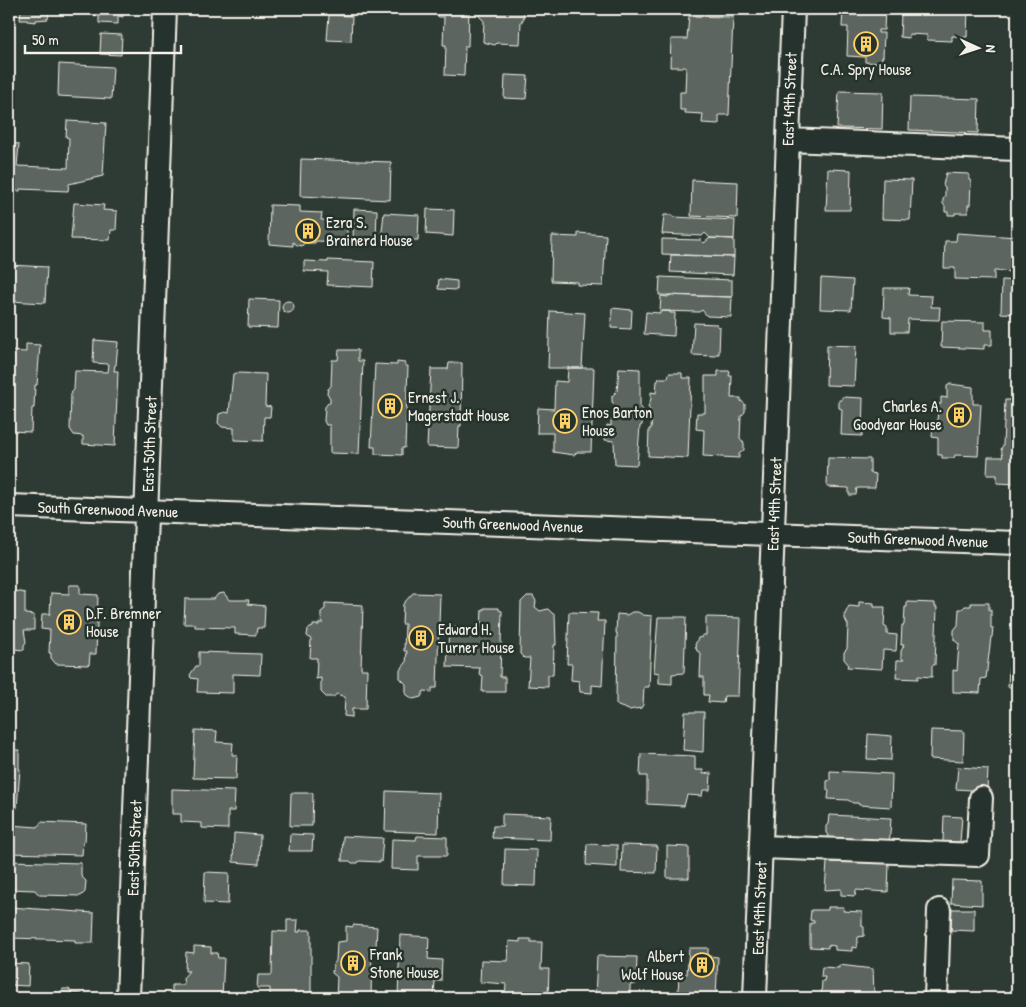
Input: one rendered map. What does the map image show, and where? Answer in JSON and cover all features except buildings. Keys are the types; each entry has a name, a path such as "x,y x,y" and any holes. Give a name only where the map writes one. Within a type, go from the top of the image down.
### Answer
{"street":[{"name":"East 50th Street","path":"128,998 165,9"},
{"name":"East 49th Street","path":"755,998 793,9"},
{"path":"788,140 1017,149"},
{"name":"South Greenwood Avenue","path":"9,506 1017,543"},
{"path":"761,847 978,854 981,798"},
{"path":"936,998 939,910"}],"place":[{"name":"C.A. Spry House","path":"866,44"},
{"name":"Ezra S. Brainerd House","path":"308,231"},
{"name":"Ernest J. Magerstadt House","path":"390,406"},
{"name":"Charles A. Goodyear House","path":"959,415"},
{"name":"Enos Barton House","path":"565,421"},
{"name":"D.F. Bremner House","path":"69,622"},
{"name":"Edward H. Turner House","path":"421,638"},
{"name":"Frank Stone House","path":"353,963"},
{"name":"Albert Wolf House","path":"702,965"}]}
